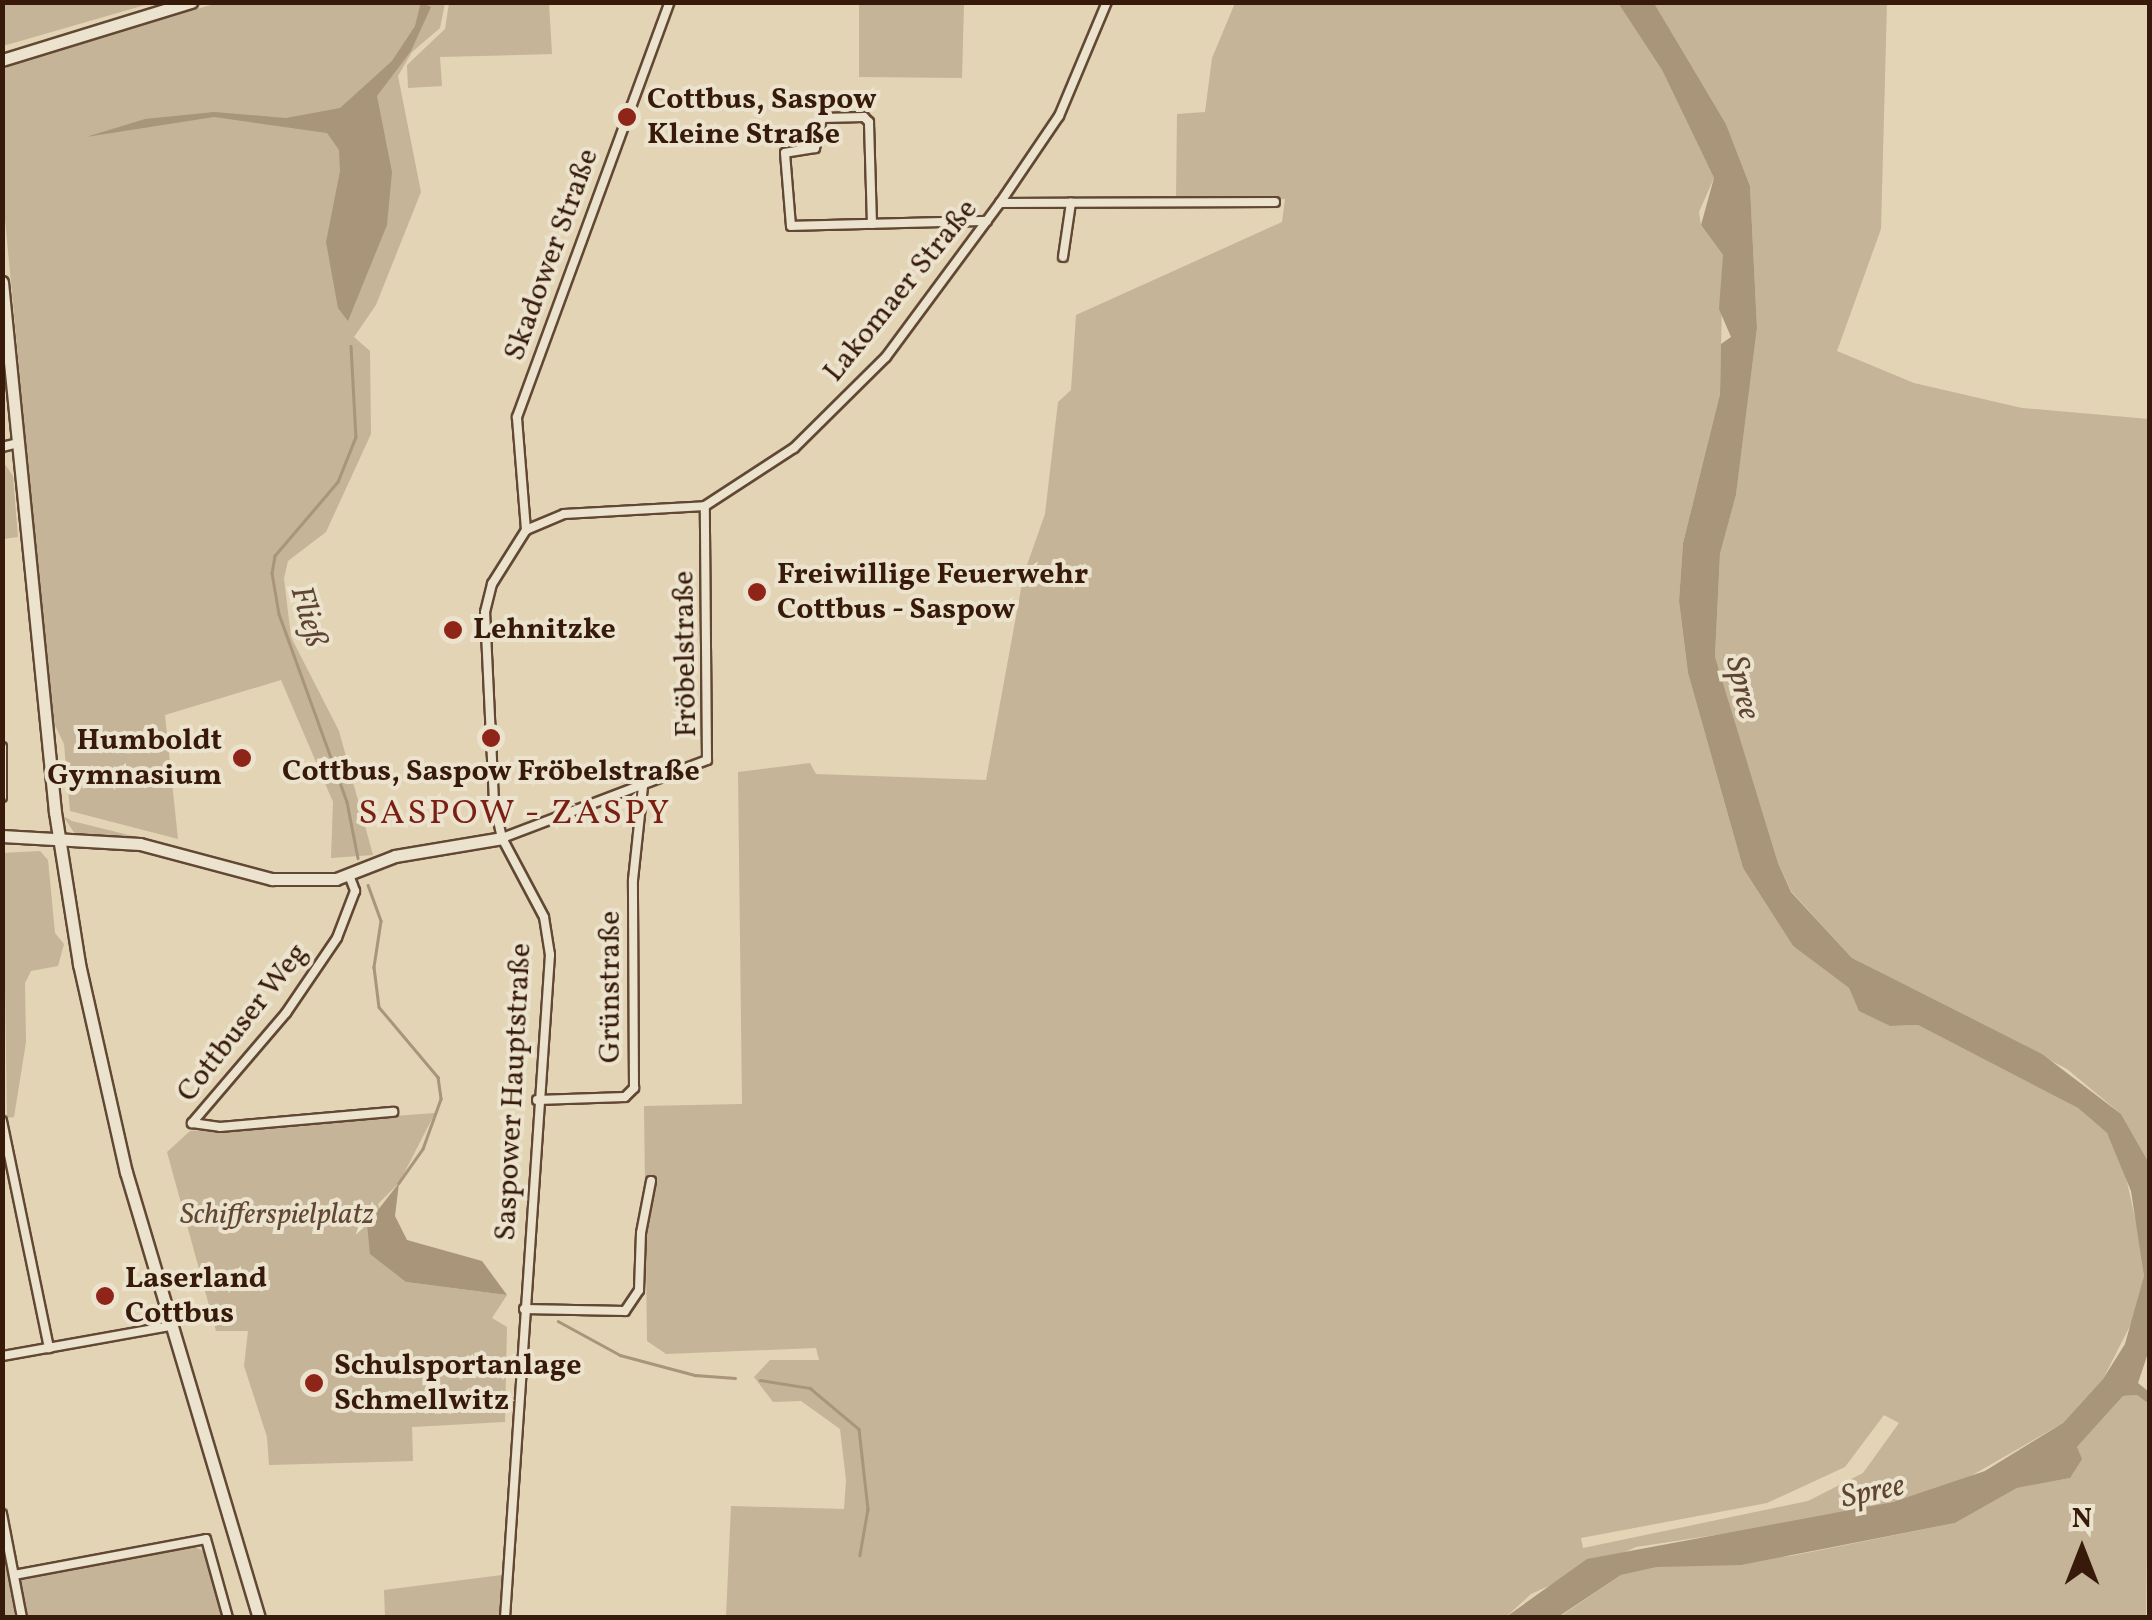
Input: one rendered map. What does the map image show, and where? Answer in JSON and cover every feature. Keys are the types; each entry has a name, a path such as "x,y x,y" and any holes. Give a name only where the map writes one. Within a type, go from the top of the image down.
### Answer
{"street":[{"path":"2,60 191,2"},
{"name":"Skadower Straße","path":"526,530 517,417 670,2"},
{"name":"Lakomaer Straße","path":"526,530 564,514 705,506 794,448 886,357 988,221 1059,116 1107,2"},
{"path":"872,224 869,122 864,117 822,118 814,148 785,153 786,220 791,226 872,224 988,221"},
{"path":"1000,203 1274,202"},
{"path":"1063,257 1071,203"},
{"path":"2,282 50,760 79,964 127,1174 258,1618"},
{"path":"2,447 18,443"},
{"name":"Fröbelstraße","path":"502,838 695,768 711,751 705,506"},
{"name":"Saspower Hauptstraße","path":"505,1618 548,939 526,875 502,838 494,802 485,612 492,584 526,530"},
{"path":"2,747 2,797"},
{"name":"Grünstraße","path":"537,1100 625,1097 634,1088 633,880 643,786"},
{"path":"2,836 140,844 272,878 349,875 395,856 502,838"},
{"name":"Cottbuser Weg","path":"349,875 355,891 337,938 286,1013 192,1123 220,1127 393,1112"},
{"path":"2,1121 49,1348"},
{"path":"524,1309 625,1311 640,1290 640,1232 652,1181"},
{"path":"2,1356 171,1326"},
{"path":"2,1514 22,1618"},
{"path":"14,1575 206,1539 228,1618"}],"green space":[{"path":"3,2 152,2 152,3 3,46"},
{"path":"218,3 445,3 440,28 412,52 398,76 421,192 376,305 354,337 370,351 371,434 326,532 288,561 284,578 291,637 339,731 373,855 331,858 333,802 281,680 165,715 178,839 70,811 64,744 52,719 3,198 2,72 14,61"},
{"path":"449,3 549,3 552,54 440,57 442,86 408,88 407,65 445,29"},
{"path":"859,3 964,3 962,78 859,77"},
{"path":"1235,3 1618,3 1662,70 1714,178 1699,212 1701,225 1723,255 1720,394 1683,543 1679,601 1688,673 1743,868 1793,946 1849,988 1860,1011 1890,1026 1918,1025 2078,1108 2107,1133 2123,1164 2139,1236 2144,1276 2136,1314 2103,1379 2063,1423 1948,1489 1814,1520 1636,1547 1531,1594 1506,1617 726,1617 731,1506 844,1509 846,1480 840,1429 801,1401 773,1402 754,1377 770,1360 819,1360 816,1348 666,1354 647,1341 644,1106 742,1104 738,772 810,763 816,774 986,780 1025,567 1049,567 1027,565 1045,514 1058,402 1071,390 1076,315 1282,222 1285,199 1176,200 1177,114 1205,112 1212,58","holes":["1884,1415 1899,1423 1863,1473 1808,1501 1583,1548 1581,1538 1767,1503 1845,1467"]},
{"path":"1654,3 1887,3 1881,229 1837,351 1914,383 2022,408 2149,419 2149,1163 2121,1114 2067,1069 1852,958 1791,891 1778,863 1715,658 1720,554 1736,495 1757,328 1750,186 1726,124"},
{"path":"2,460 13,476 18,537 3,539"},
{"path":"63,816 72,821 153,841 75,834"},
{"path":"40,851 48,860 55,933 64,944 58,966 31,971 25,983 26,1042 14,1117 7,1118 3,853"},
{"name":"Schifferspielplatz","path":"435,1113 399,1183 378,1204 406,1282 507,1295 492,1318 507,1327 505,1422 412,1427 413,1461 269,1465 267,1437 244,1366 248,1331 216,1331 167,1152 190,1131"},
{"path":"2137,1395 2149,1404 2146,1617 1558,1618 1621,1575 1657,1567 1791,1556 1955,1523 2017,1488 2070,1478 2077,1447 2123,1396"},
{"path":"193,1546 203,1551 222,1617 27,1617 20,1578"},
{"path":"3,1547 16,1617 3,1617"},
{"path":"502,1575 500,1617 385,1617 384,1590"}],"shaded area":[{"path":"421,2 431,7 411,51 377,96 392,172 387,225 348,321 338,308 326,242 340,171 339,150 327,133 214,117 86,137 145,119 214,112 286,118 340,108 392,61 415,26"},
{"path":"1618,3 1654,3 1726,124 1750,186 1757,328 1736,495 1720,554 1715,657 1778,863 1791,892 1852,958 2042,1054 2121,1114 2149,1163 2149,1350 2138,1383 2149,1392 2149,1404 2137,1395 2123,1396 2077,1447 2082,1459 2070,1478 2017,1488 1955,1523 1741,1565 1657,1567 1621,1575 1558,1617 1506,1617 1587,1559 1893,1502 1985,1471 2063,1423 2103,1379 2125,1344 2144,1276 2131,1191 2107,1133 2078,1108 1918,1025 1890,1026 1859,1011 1849,988 1793,946 1743,868 1688,673 1679,601 1683,543 1720,394 1721,344 1731,337 1719,309 1723,255 1701,225 1714,178 1662,70"},
{"path":"399,1183 395,1216 407,1240 482,1261 507,1295 406,1282 370,1254 367,1224"}],"waterway":[{"name":"Fließ","path":"351,346 356,437 338,482 275,556 272,573 279,614 347,802 358,858"},
{"name":"Fließ","path":"368,885 381,921 374,967 379,1007 438,1077 441,1099 423,1149 399,1183"},
{"path":"558,1321 620,1355 695,1375 735,1378"},
{"path":"760,1380 810,1388 859,1429 868,1509 860,1555"}],"place":[{"name":"Cottbus, Saspow Kleine Straße","path":"627,117"},
{"name":"Freiwillige Feuerwehr Cottbus - Saspow","path":"757,592"},
{"name":"Lehnitzke","path":"453,630"},
{"name":"Cottbus, Saspow Fröbelstraße","path":"491,738"},
{"name":"Humboldt Gymnasium","path":"242,758"},
{"name":"Laserland Cottbus","path":"105,1296"},
{"name":"Schulsportanlage Schmellwitz","path":"314,1383"}],"district":[{"name":"SASPOW - ZASPY","path":"515,814"}],"water label":[{"name":"Spree","path":"1741,688"},
{"name":"Spree","path":"1873,1493"}]}
